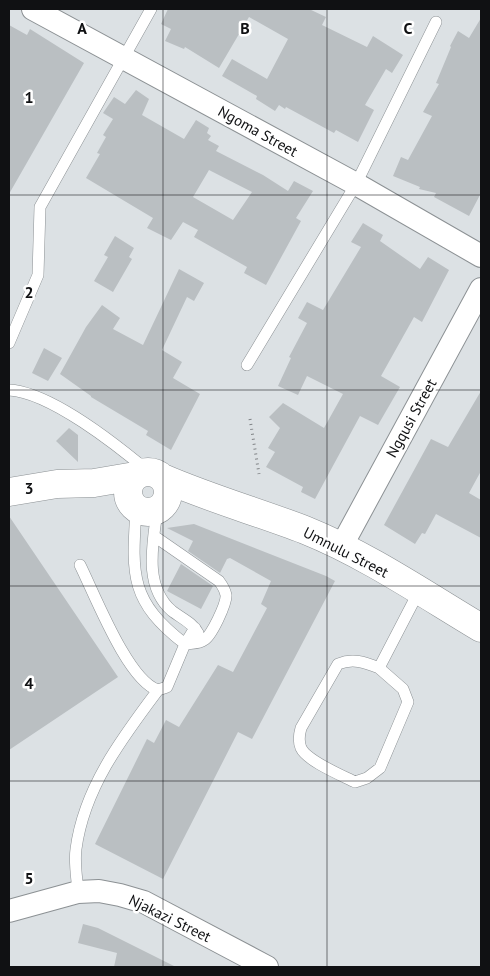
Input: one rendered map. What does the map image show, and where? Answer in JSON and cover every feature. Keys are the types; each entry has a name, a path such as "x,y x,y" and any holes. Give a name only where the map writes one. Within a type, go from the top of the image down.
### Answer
{"street":[{"name":"Ngoma Street","path":"33,9 356,184 481,256"},
{"name":"Ngqusi Street","path":"340,547 481,290"},
{"name":"Umnulu Street","path":"9,492 57,484 94,483 149,497 201,495 305,530 340,547 481,628"},
{"name":"Njakazi Street","path":"9,911 78,892 99,891 144,902 267,967"}],"lane":[{"path":"9,343 38,275 40,207 122,57 151,9"},
{"path":"247,365 356,184 436,22"},
{"path":"9,390 39,399 89,426 111,441 149,497 224,587 226,597 224,607 210,634 202,642 185,644 155,618 139,591 133,564 149,497"},
{"path":"149,497 154,581 160,598 171,610 195,628 202,642"},
{"path":"80,564 132,669 150,688 164,689 170,682 185,644 195,628"},
{"path":"379,668 419,592"},
{"path":"348,660 365,662 379,668 403,688 408,702 380,768 367,778 355,782 307,756 301,748 299,738 301,728 338,664 348,660"},
{"path":"78,892 75,852 83,812 99,779 127,731 158,690"}],"path":[{"path":"250,419 259,474"}],"building":[{"path":"168,9 309,9 326,17 322,25 367,47 373,36 403,55 392,73 386,69 365,105 374,110 358,142 336,130 334,133 286,107 285,109 279,105 275,111 256,99 257,96 222,76 232,59 267,79 288,39 249,17 219,68 185,47 184,49 165,41 171,29 161,24"},
{"path":"481,18 481,193 469,216 434,197 436,193 419,189 420,187 393,176 401,157 408,160 432,116 423,112 439,84 436,83 450,46 458,31 469,38"},
{"path":"9,25 27,35 30,29 84,63 9,194"},
{"path":"136,90 149,99 142,115 184,139 196,120 209,128 207,133 211,136 208,140 219,146 216,151 263,175 288,191 294,181 313,191 296,218 301,221 266,285 244,273 247,267 194,237 198,230 183,222 171,240 147,228 153,218 86,178 100,154 97,153 106,137 103,135 113,119 103,113 114,97 125,104","holes":["209,170 252,192 233,220 193,197"]},
{"path":"363,223 383,235 380,241 420,269 428,257 449,270 422,322 414,317 381,376 400,387 378,425 360,416 315,499 301,492 303,487 266,467 275,452 268,448 280,428 269,417 283,403 324,428 343,394 307,376 298,395 278,386 291,358 289,357 307,323 298,318 307,302 323,310 361,247 351,242"},
{"path":"115,236 134,248 129,257 132,259 113,292 94,281 108,257 104,255"},
{"path":"179,269 204,283 194,301 187,297 162,350 182,362 173,378 200,394 171,450 146,435 148,431 91,397 60,374 86,327 102,305 120,318 113,329 143,345"},
{"path":"44,348 62,358 48,381 32,373"},
{"path":"481,391 481,471 469,493 481,500 481,538 436,514 425,534 422,533 415,544 384,525 431,439 448,447"},
{"path":"69,428 78,435 78,462 56,441"},
{"path":"9,516 118,677 9,750"},
{"path":"194,524 335,581 252,739 238,732 163,879 95,844 147,739 154,743 166,720 179,727 218,665 233,672 267,608 261,604 271,581 230,558 227,559 220,573 188,551 193,541 167,528"},
{"path":"181,564 213,586 201,609 167,591"},
{"path":"83,924 98,928 176,967 114,967 117,953 78,943"}]}
